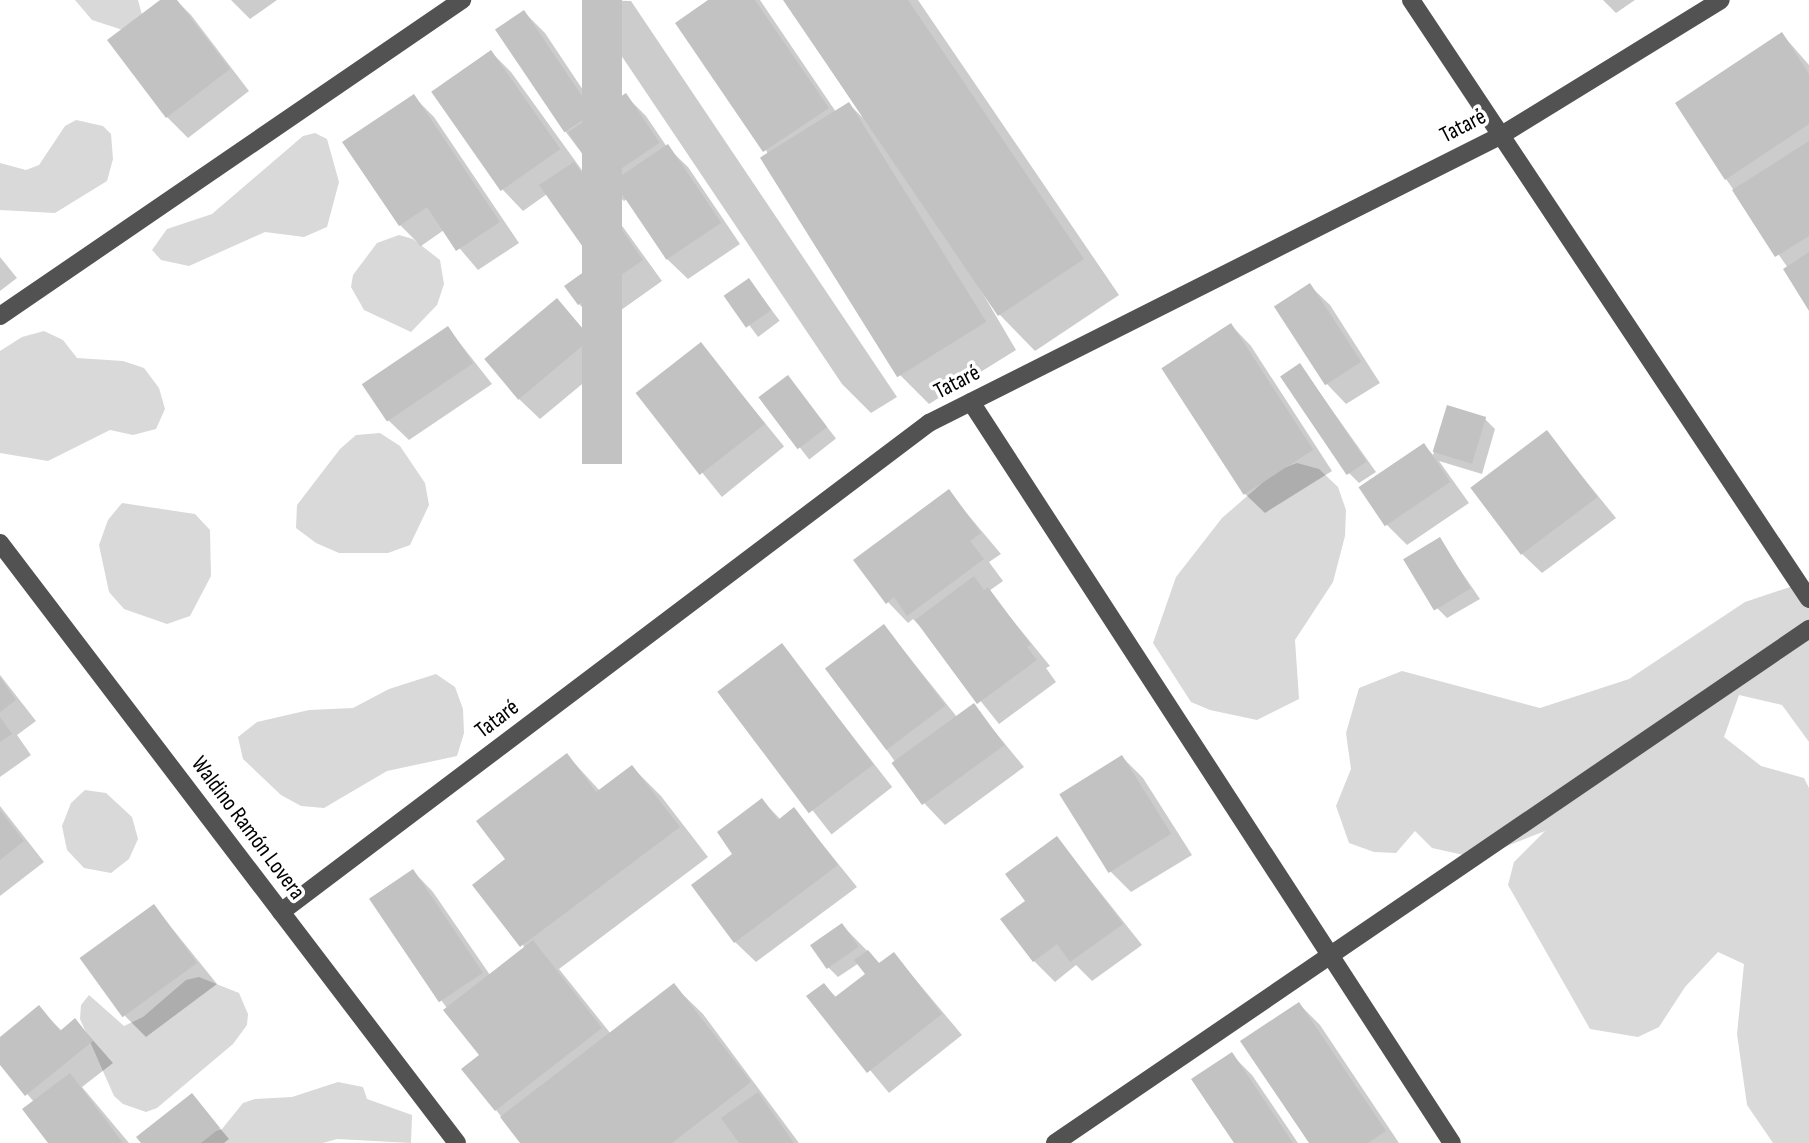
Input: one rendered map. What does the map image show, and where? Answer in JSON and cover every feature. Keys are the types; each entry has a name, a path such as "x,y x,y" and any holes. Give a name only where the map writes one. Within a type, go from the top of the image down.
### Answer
{"street":[{"path":"0,316 462,0"},
{"path":"1411,0 1809,599"},
{"name":"Tataré","path":"281,912 929,423 1500,136 1721,0"},
{"path":"971,402 1452,1143"},
{"name":"Waldino Ramón Lovera","path":"0,543 457,1143"},
{"path":"1055,1143 1809,629"}],"shaded area":[{"path":"75,0 138,0 142,15 126,31 92,20"},
{"path":"76,120 103,126 111,134 113,159 107,181 55,213 0,210 0,163 26,170 39,165 65,126"},
{"path":"315,133 327,139 339,182 327,227 304,237 265,232 189,266 161,260 152,250 167,229 212,214 303,136"},
{"path":"399,235 413,239 440,260 444,284 437,305 411,332 364,310 351,287 353,275 377,243"},
{"path":"44,331 63,340 77,358 123,361 144,368 159,388 165,409 156,429 133,435 110,430 48,461 0,453 0,351 22,337"},
{"path":"380,433 400,446 425,483 429,505 410,545 388,553 339,553 316,543 296,528 297,505 340,449 356,435"},
{"path":"1297,463 1319,469 1338,487 1346,510 1345,536 1333,582 1295,640 1299,699 1257,720 1210,710 1191,702 1153,643 1176,577 1222,518 1276,471"},
{"path":"122,503 195,514 210,530 211,576 190,616 167,624 124,609 109,592 99,545 108,520"},
{"path":"1790,587 1809,591 1809,742 1782,705 1739,695 1724,737 1761,766 1804,778 1809,788 1809,1143 1773,1143 1747,1105 1737,1034 1744,964 1718,952 1685,987 1659,1027 1638,1037 1590,1029 1508,885 1514,862 1545,831 1477,858 1432,848 1415,831 1396,853 1374,852 1349,843 1336,806 1351,769 1346,733 1359,688 1402,671 1540,708 1629,679 1745,602"},
{"path":"436,674 455,687 463,709 464,733 457,756 387,771 324,808 301,806 281,795 243,759 238,737 257,722 309,710 353,708 389,689"},
{"path":"85,790 106,793 132,817 138,839 129,859 111,873 84,868 67,850 62,826 71,803"},
{"path":"199,977 239,993 248,1014 247,1025 233,1044 157,1108 146,1112 123,1104 114,1096 80,1019 81,1005 89,995 124,1026 143,1017 186,980"},
{"path":"338,1082 363,1087 367,1099 412,1115 411,1143 337,1139 323,1143 179,1143 222,1129 243,1103 255,1099 292,1097"}],"building":[{"path":"160,0 177,0 230,69 166,118 107,40"},
{"path":"582,0 622,0 622,464 582,464"},
{"path":"708,0 755,0 829,108 763,152 675,23"},
{"path":"783,0 908,0 1084,259 998,316"},
{"path":"524,10 593,113 564,132 495,30"},
{"path":"1782,32 1809,74 1809,124 1725,180 1675,103"},
{"path":"491,50 560,149 501,191 431,92"},
{"path":"626,93 660,143 602,182 568,132"},
{"path":"414,94 500,222 456,251 427,207 399,226 342,142"},
{"path":"849,102 986,322 897,377 760,158"},
{"path":"1809,141 1809,236 1775,257 1732,190"},
{"path":"668,144 721,223 666,260 613,181"},
{"path":"574,162 643,260 578,305 564,286 595,264 539,185"},
{"path":"1809,252 1809,311 1783,269"},
{"path":"749,278 771,310 746,328 724,296"},
{"path":"1310,283 1361,362 1325,385 1274,306"},
{"path":"557,298 591,339 518,400 484,359"},
{"path":"1231,323 1313,450 1244,495 1161,368"},
{"path":"448,326 473,363 387,421 362,384"},
{"path":"701,342 765,424 700,475 636,393"},
{"path":"1300,363 1367,462 1347,475 1280,376"},
{"path":"788,375 827,427 798,449 758,397"},
{"path":"1447,405 1486,417 1472,464 1433,452"},
{"path":"1547,430 1598,497 1521,555 1470,488"},
{"path":"1424,443 1450,482 1385,526 1359,487"},
{"path":"949,489 981,533 970,541 984,559 907,616 894,597 886,604 853,560"},
{"path":"1440,537 1471,588 1434,611 1403,559"},
{"path":"974,576 984,590 988,587 1031,645 1027,647 1037,660 977,704 915,620"},
{"path":"884,624 945,705 886,750 825,669"},
{"path":"782,643 873,764 809,813 717,692"},
{"path":"0,677 16,700 0,712"},
{"path":"974,703 1005,745 922,805 891,763"},
{"path":"0,717 12,734 0,742"},
{"path":"567,753 596,792 632,765 680,827 520,947 472,885 505,859 476,821"},
{"path":"1122,755 1171,834 1109,873 1059,794"},
{"path":"762,798 778,820 794,807 838,865 734,943 691,885 732,854 717,832"},
{"path":"0,810 24,841 0,860"},
{"path":"1057,836 1123,924 1070,962 1057,944 1033,962 1000,919 1025,901 1005,874"},
{"path":"413,869 483,973 439,1002 369,899"},
{"path":"154,904 197,963 122,1017 80,958"},
{"path":"842,923 859,947 827,969 810,945"},
{"path":"533,940 602,1028 495,1111 461,1069 479,1055 443,1010"},
{"path":"868,950 879,963 894,952 942,1014 867,1073 806,996 824,983 835,997 865,974 854,960"},
{"path":"674,983 751,1082 672,1143 520,1143 500,1117"},
{"path":"1299,1002 1386,1131 1368,1143 1309,1143 1240,1041"},
{"path":"39,1005 60,1031 75,1018 93,1041 25,1096 0,1065 0,1037"},
{"path":"1232,1052 1293,1143 1234,1143 1191,1079"},
{"path":"70,1073 123,1143 48,1143 22,1109"},
{"path":"758,1092 794,1143 739,1143 721,1118"},
{"path":"192,1093 220,1128 201,1143 141,1143 136,1137"}]}
